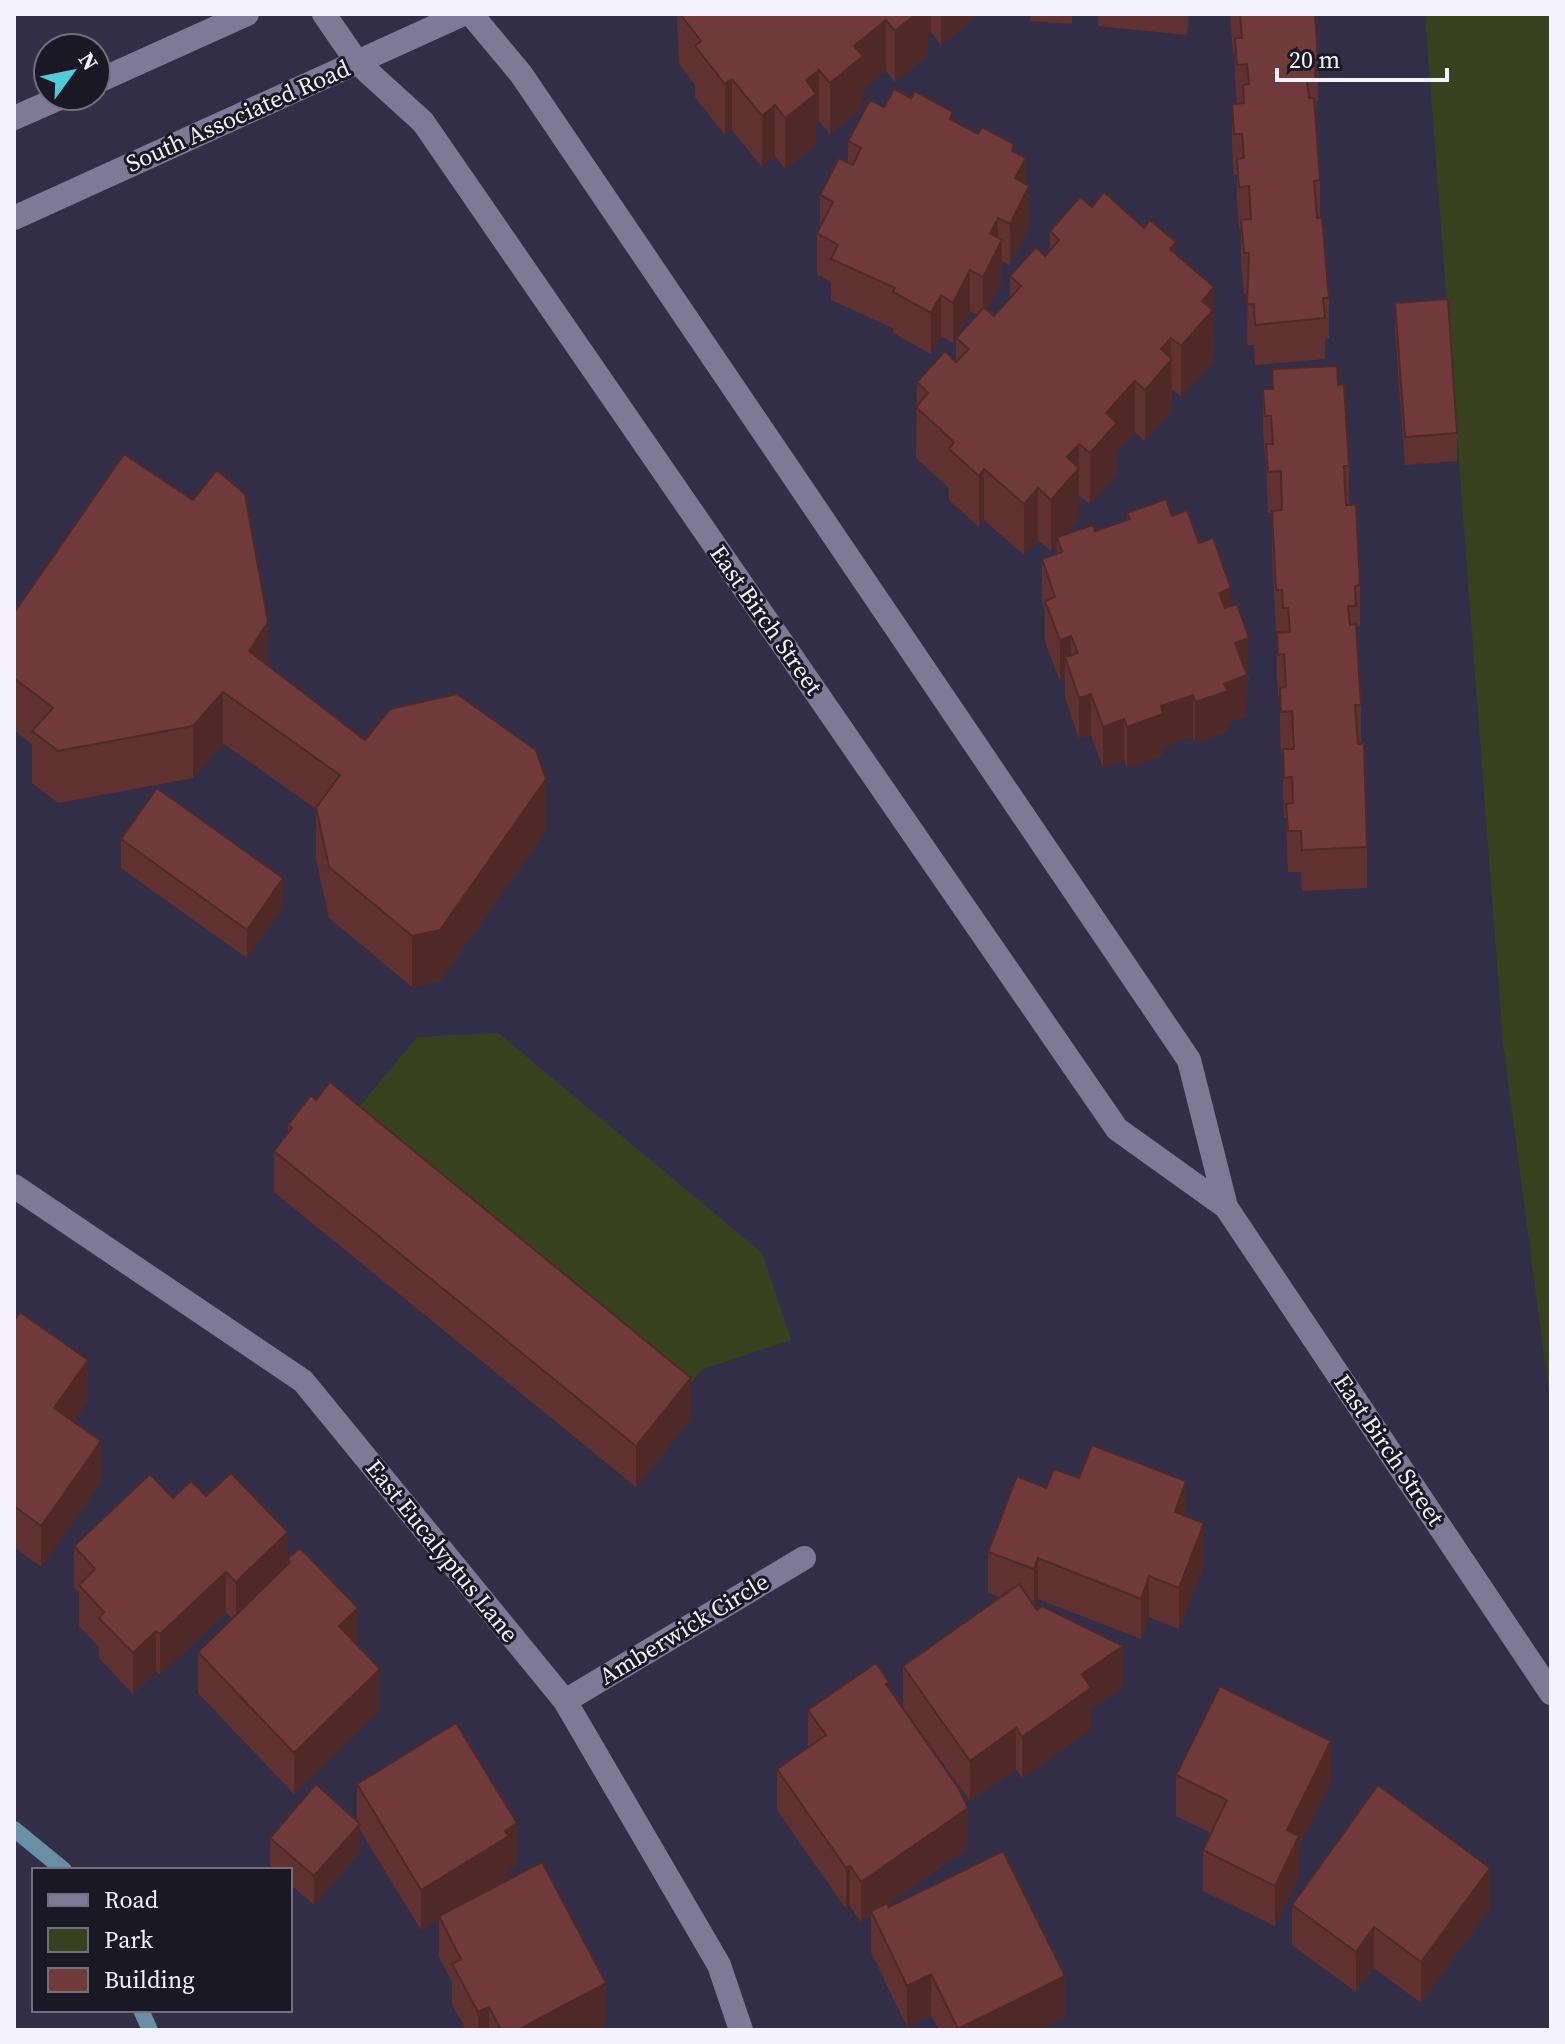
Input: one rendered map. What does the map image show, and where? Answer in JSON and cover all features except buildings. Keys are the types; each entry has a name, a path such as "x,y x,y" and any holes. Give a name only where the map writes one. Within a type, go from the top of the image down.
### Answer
{"street":[{"path":"112,75 247,14"},
{"name":"East Birch Street","path":"324,14 357,62 423,122 1117,1129 1226,1207"},
{"name":"South Associated Road","path":"14,218 463,14"},
{"name":"East Birch Street","path":"471,14 521,74 1189,1060 1226,1207 1551,1693"},
{"name":"East Eucalyptus Lane","path":"14,1186 303,1381 565,1701 719,1965 741,2030"},
{"name":"Amberwick Circle","path":"565,1701 804,1558"}],"green space":[{"path":"1425,14 1551,14 1551,1408 1503,1042"},
{"path":"498,1033 762,1253 791,1340 703,1369 676,1400 349,1119 417,1037"}],"waterway":[{"path":"14,1829 62,1868"},
{"path":"142,2012 150,2030"}]}
